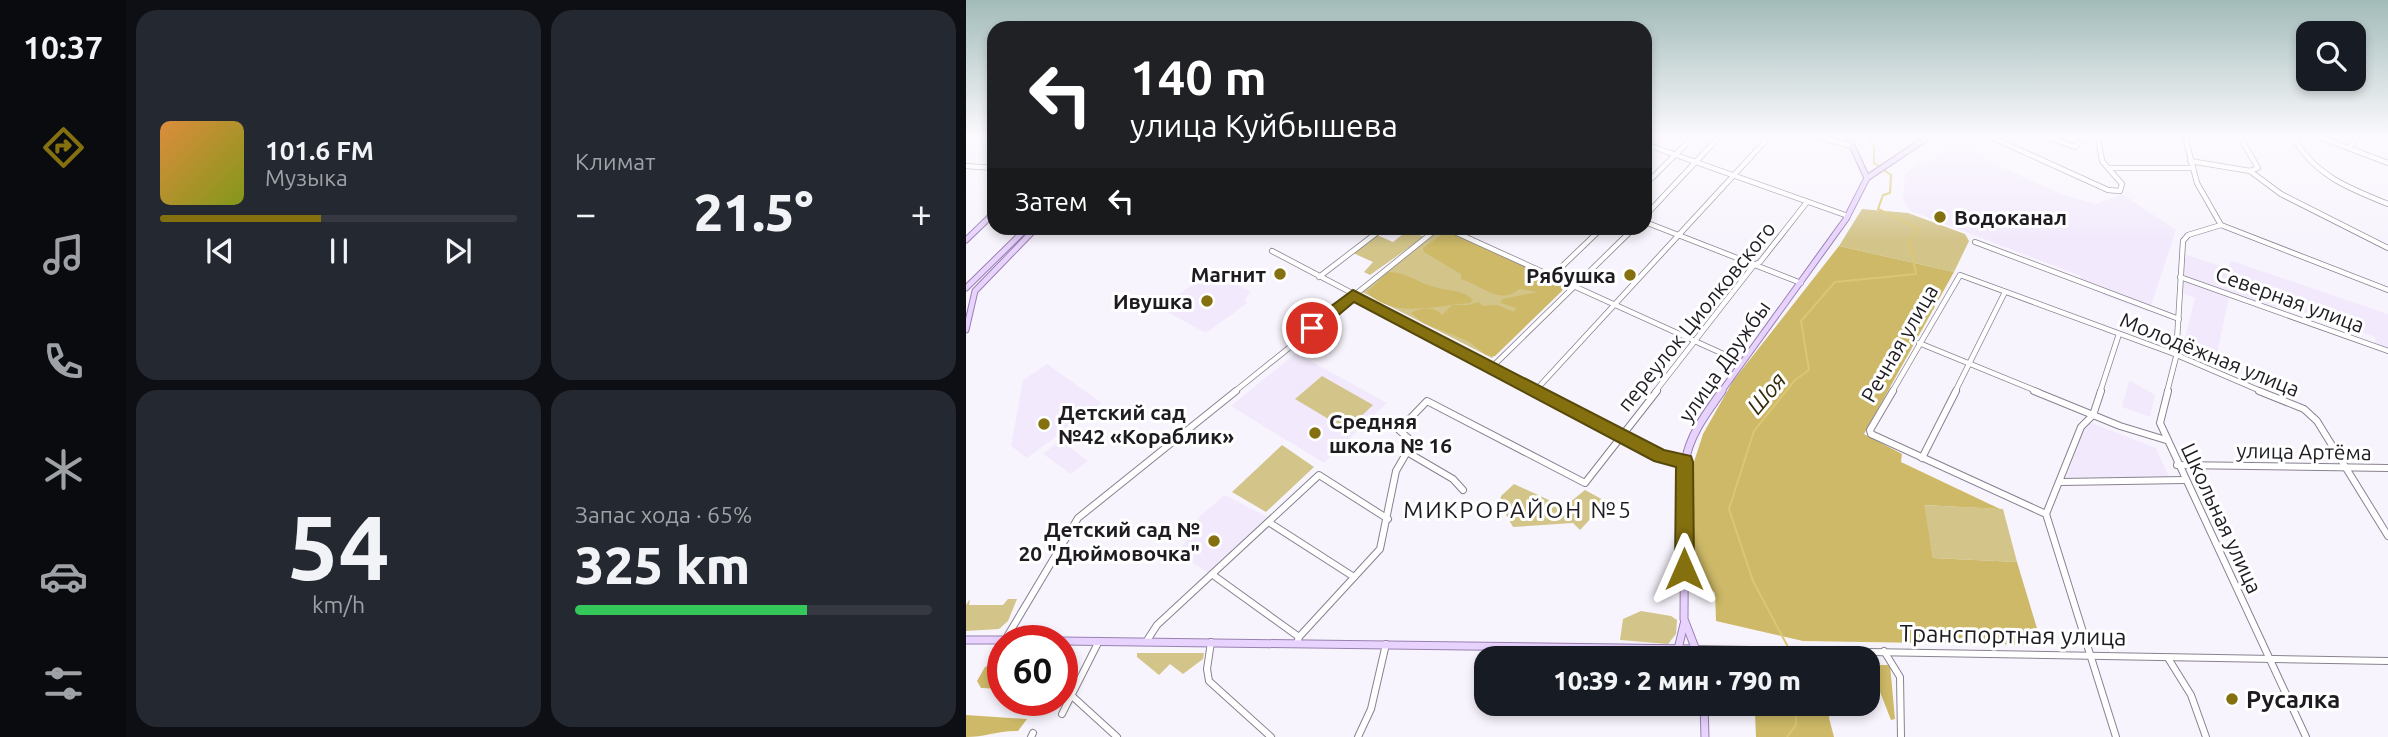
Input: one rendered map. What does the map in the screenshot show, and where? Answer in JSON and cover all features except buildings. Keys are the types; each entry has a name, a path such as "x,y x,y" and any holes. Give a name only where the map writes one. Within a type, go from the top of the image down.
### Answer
{"main road":[{"path":"1864,171 1867,178 1878,171"},
{"name":"улица Дружбы","path":"1695,646 1684,619 1685,462 1688,444 1741,362 1848,216 1867,178"},
{"path":"966,240 987,220"},
{"path":"966,288 1020,235"},
{"path":"966,330 969,304 977,288 1029,235"},
{"path":"1679,646 1684,619"},
{"path":"966,640 987,640"},
{"name":"Транспортная улица","path":"1078,641 1298,640 1503,646"},
{"path":"1704,716 1705,737"}],"street":[{"path":"1652,208 1686,171"},
{"path":"1720,171 1848,216"},
{"path":"1535,391 1737,171"},
{"path":"2067,171 2108,190 2118,191 2123,188 2111,171"},
{"path":"2192,171 2203,201 2221,225 2388,290"},
{"path":"2251,171 2281,194 2388,248"},
{"path":"2320,171 2326,178 2388,204"},
{"name":"переулок Циолковского","path":"1407,452 1408,438 1399,429 1427,401 1585,483 1754,265 1760,262 1807,202"},
{"path":"1652,225 1801,283"},
{"path":"2166,440 2160,424 2176,358 2183,241 2188,235 2221,225"},
{"path":"1319,277 1374,235"},
{"path":"1014,625 1079,518 1429,235"},
{"path":"1463,235 1741,362"},
{"path":"1552,276 1595,235"},
{"path":"1491,368 1627,235"},
{"path":"1975,242 2179,319"},
{"path":"1272,251 1660,456 1685,462"},
{"name":"Молодёжная улица","path":"1960,275 2172,353 2176,358 2304,409 2317,421 2388,536"},
{"name":"Речная улица","path":"1870,430 1960,275"},
{"name":"Северная улица","path":"2180,277 2388,351"},
{"path":"1922,458 2005,292"},
{"path":"2116,737 2046,514 2081,427 2093,415 2119,334"},
{"name":"Школьная улица","path":"1919,343 2093,415 2166,440 2306,737"},
{"path":"1870,430 1879,439 2046,514"},
{"path":"1213,575 1298,640 1380,549 1396,471 1407,452 1452,479 1463,490"},
{"name":"улица Артёма","path":"2177,465 2388,468"},
{"path":"1146,642 1157,625 1319,475 1388,519"},
{"path":"2061,482 2185,480"},
{"path":"1270,523 1354,577"},
{"path":"1078,684 1099,641"},
{"path":"1211,642 1207,669 1209,681 1270,737"},
{"path":"1358,737 1371,709 1386,644"},
{"name":"Транспортная улица","path":"1880,651 2388,661"},
{"path":"1884,651 1900,677 1901,737"},
{"path":"2168,658 2191,695 2206,737"},
{"path":"1078,701 1117,737"}],"shaded area":[{"name":"Водоканал","path":"1909,171 2011,171 2063,195 2096,204 2122,194 2176,230 2149,312 2103,295 2105,289 2079,281 2081,276 1911,211 1903,202 1905,175"},
{"path":"1862,209 1908,213 1965,234 1969,241 1954,272 1839,246"},
{"path":"1377,235 1393,242 1402,235 1424,237 1370,275 1364,272 1373,262 1353,253"},
{"path":"1432,235 1456,235 1567,285 1492,358 1362,292"},
{"path":"1442,235 1458,235 1475,245 1509,256 1564,284 1562,291 1495,356 1486,355 1468,341 1423,323 1411,313 1427,309 1442,315 1452,305 1480,302 1482,306 1497,305 1514,312 1516,308 1501,303 1502,299 1538,292 1519,289 1505,295 1491,293 1461,279 1461,274 1424,252 1423,248"},
{"path":"1839,246 1954,272 1864,434 1902,454 1901,462 2000,509 1924,505 1933,558 2017,562 2042,645 1803,641 1716,621 1715,593 1708,586 1694,585 1692,468 1703,434 1733,381"},
{"path":"2184,254 2227,268 2232,261 2388,314 2388,349 2375,344 2375,337 2278,304 2276,309 2229,297 2214,368 2181,354 2195,298 2182,293"},
{"name":"Ивушка","path":"1212,271 1251,292 1245,299 1247,303 1206,333 1159,308"},
{"path":"1388,272 1405,275 1436,288 1459,292 1473,300 1470,303 1416,309 1390,306 1367,292"},
{"name":"Средняя школа № 16","path":"1296,353 1387,403 1324,463 1231,406"},
{"name":"Детский сад №42 «Кораблик»","path":"1047,364 1102,403 1027,458 1011,446 1023,380"},
{"path":"1322,376 1373,405 1347,430 1295,399"},
{"path":"2129,380 2155,395 2150,417 2122,407"},
{"path":"2087,421 2156,448 2169,477 2066,478"},
{"path":"1060,440 1088,461 1071,474 1043,454"},
{"path":"1282,445 1314,467 1266,512 1232,492"},
{"path":"1514,484 1564,507 1585,490 1607,502 1597,506 1595,514 1580,530 1573,523 1513,527 1500,504 1501,496"},
{"name":"Детский сад № 20 \"Дюймовочка\"","path":"1225,495 1267,517 1209,573 1178,554 1199,517"},
{"path":"1923,505 2003,509 2017,562 1933,558"},
{"path":"970,599 969,605 1003,605 1008,599 1017,599 1008,621 1004,625 987,625 987,630 966,631 966,605"},
{"path":"1641,611 1671,616 1677,620 1676,634 1668,644 1620,640 1623,619"},
{"path":"1137,653 1204,653 1203,659 1183,674 1170,664 1159,675 1137,657"},
{"path":"1880,665 1890,665 1895,719 1891,720 1880,692"},
{"path":"987,666 987,688 981,688 977,681"},
{"path":"966,715 1027,719 1018,731 966,737"},
{"path":"1755,716 1829,716 1834,737 1756,737"}],"waterway":[{"name":"Шоя","path":"1787,646 1753,581 1729,509 1754,431 1795,380 1809,370 1801,321 1835,282 1916,274 1910,242 1918,228 1878,209 1883,195 1890,193 1891,175 1886,171"},
{"name":"Шоя","path":"1787,737 1796,725 1796,716"}],"place":[{"name":"Водоканал","path":"1940,217"},
{"name":"Магнит","path":"1280,274"},
{"name":"Рябушка","path":"1630,275"},
{"name":"Ивушка","path":"1207,301"},
{"name":"Детский сад №42 «Кораблик»","path":"1044,424"},
{"name":"Средняя школа № 16","path":"1315,433"},
{"name":"Детский сад № 20 \"Дюймовочка\"","path":"1214,541"},
{"name":"Русалка","path":"2232,699"}],"district":[{"name":"МИКРОРАЙОН №5","path":"1518,509"}],"route":[{"path":"1312,328 1353,295 1660,456 1685,462 1684,569"}]}
